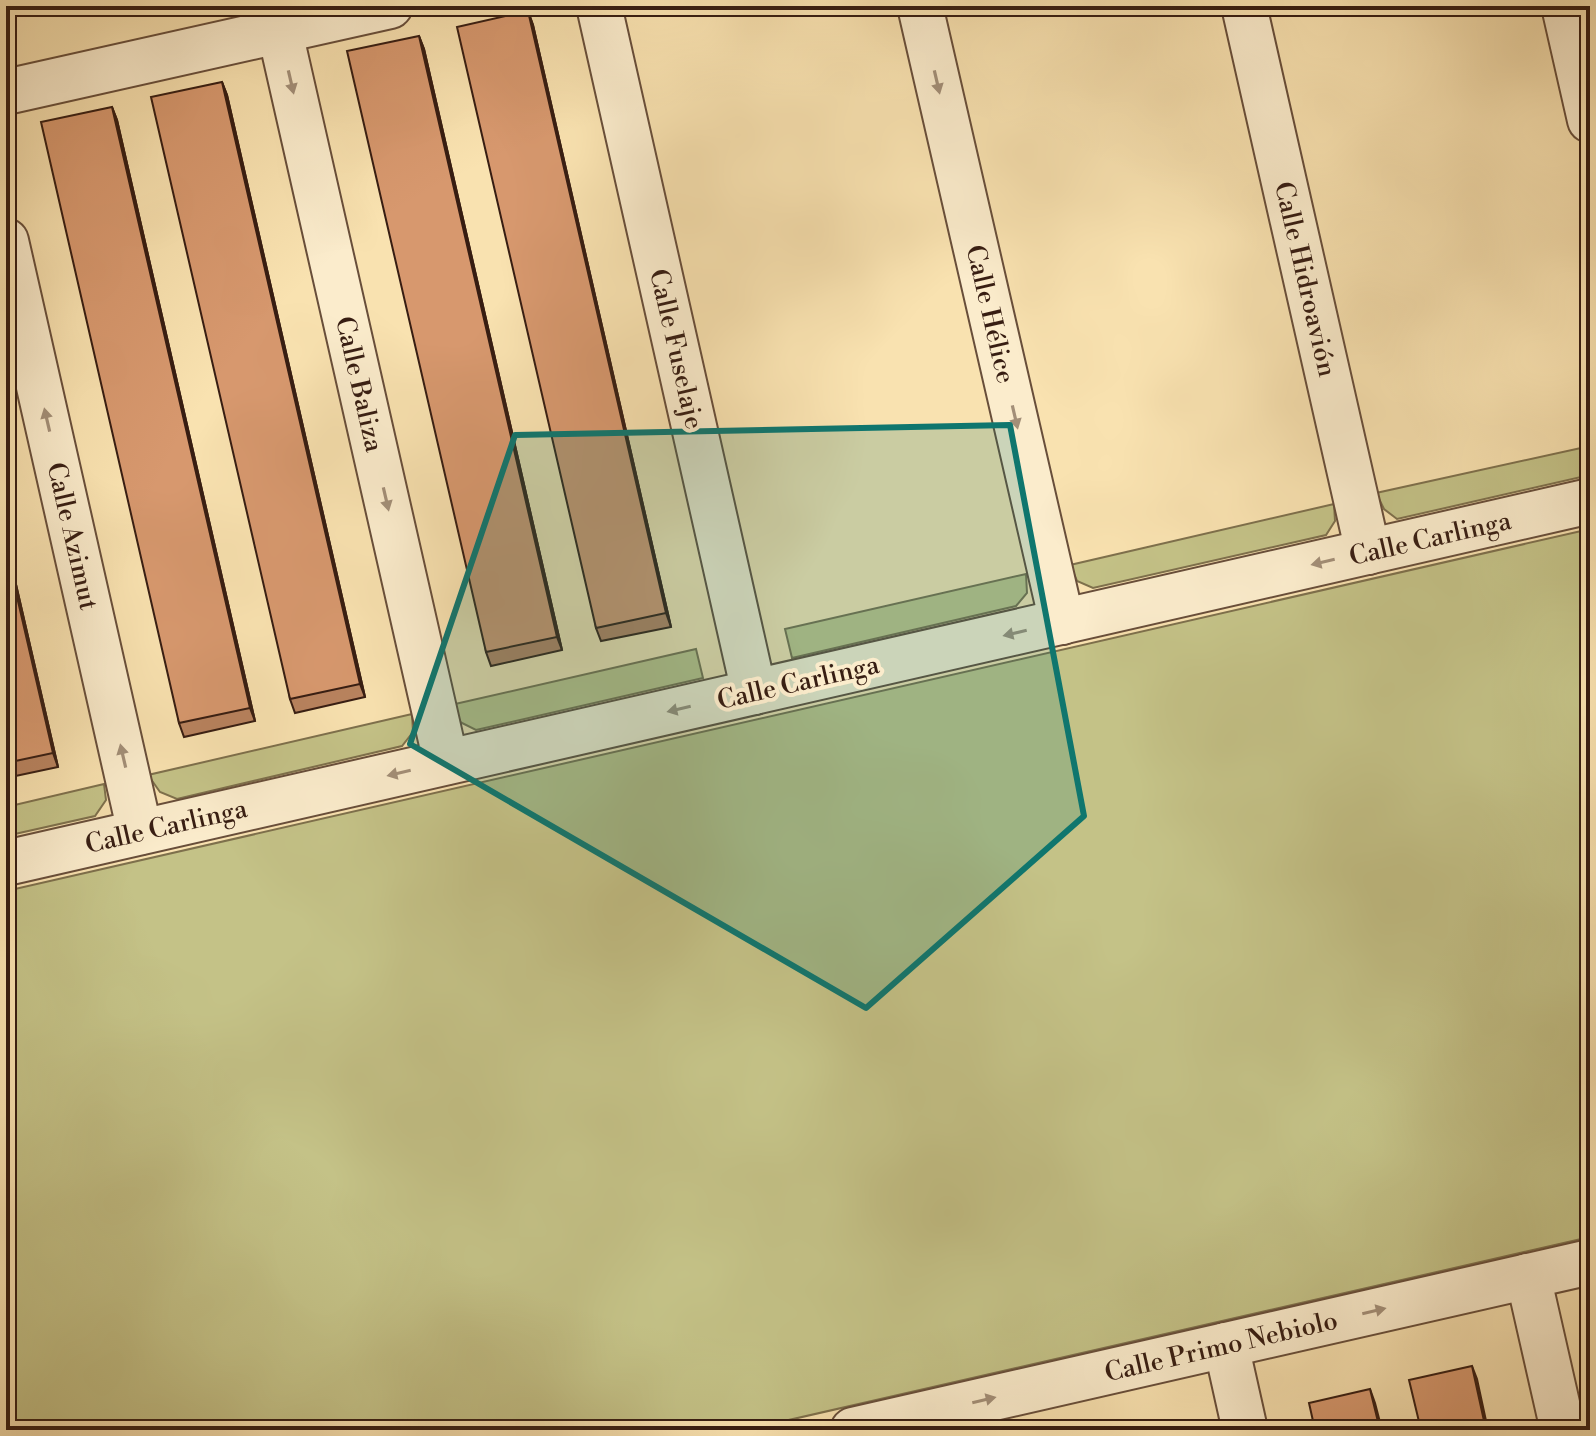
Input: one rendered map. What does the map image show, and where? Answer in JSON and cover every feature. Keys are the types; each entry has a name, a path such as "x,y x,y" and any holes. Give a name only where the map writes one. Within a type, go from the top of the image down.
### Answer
{"street":[{"path":"6,92 276,19 390,6"},
{"name":"Calle Fuselaje","path":"599,6 754,692"},
{"name":"Calle Hélice","path":"920,6 1062,622"},
{"name":"Calle Hidroavión","path":"1244,6 1368,552"},
{"path":"1564,6 1590,120"},
{"name":"Calle Baliza","path":"276,19 446,762"},
{"name":"Calle Azimut","path":"6,241 140,832"},
{"name":"Calle Carlinga","path":"6,863 1590,501"},
{"name":"Calle Primo Nebiolo","path":"853,1430 928,1422 1226,1345 1590,1262"},
{"path":"1528,1276 1563,1430"},
{"path":"1226,1345 1245,1430"}],"highlighted area":[{"path":"1010,425 1084,816 866,1008 410,744 515,435"}],"shaded area":[{"path":"1590,446 1590,475 1397,519 1384,509 1376,493"},
{"path":"1334,504 1335,521 1326,535 1093,588 1077,581 1070,565"},
{"path":"1590,529 1590,1237 745,1430 6,1430 6,891"},
{"path":"1026,574 1027,593 1016,606 792,658 785,629"},
{"path":"696,649 703,678 476,730 460,722 455,704"},
{"path":"412,714 413,732 402,746 177,799 160,792 148,775"},
{"path":"104,784 106,800 95,816 6,836 6,807"}],"building":[{"path":"528,11 666,613 596,628 457,27"},
{"path":"419,36 557,637 486,652 347,51"},
{"path":"222,82 360,684 290,699 151,97"},
{"path":"112,107 250,708 179,723 41,122"},
{"path":"6,549 53,753 6,763"},
{"path":"1472,1366 1486,1430 1421,1430 1409,1380"},
{"path":"1370,1389 1380,1430 1315,1430 1309,1403"}]}
